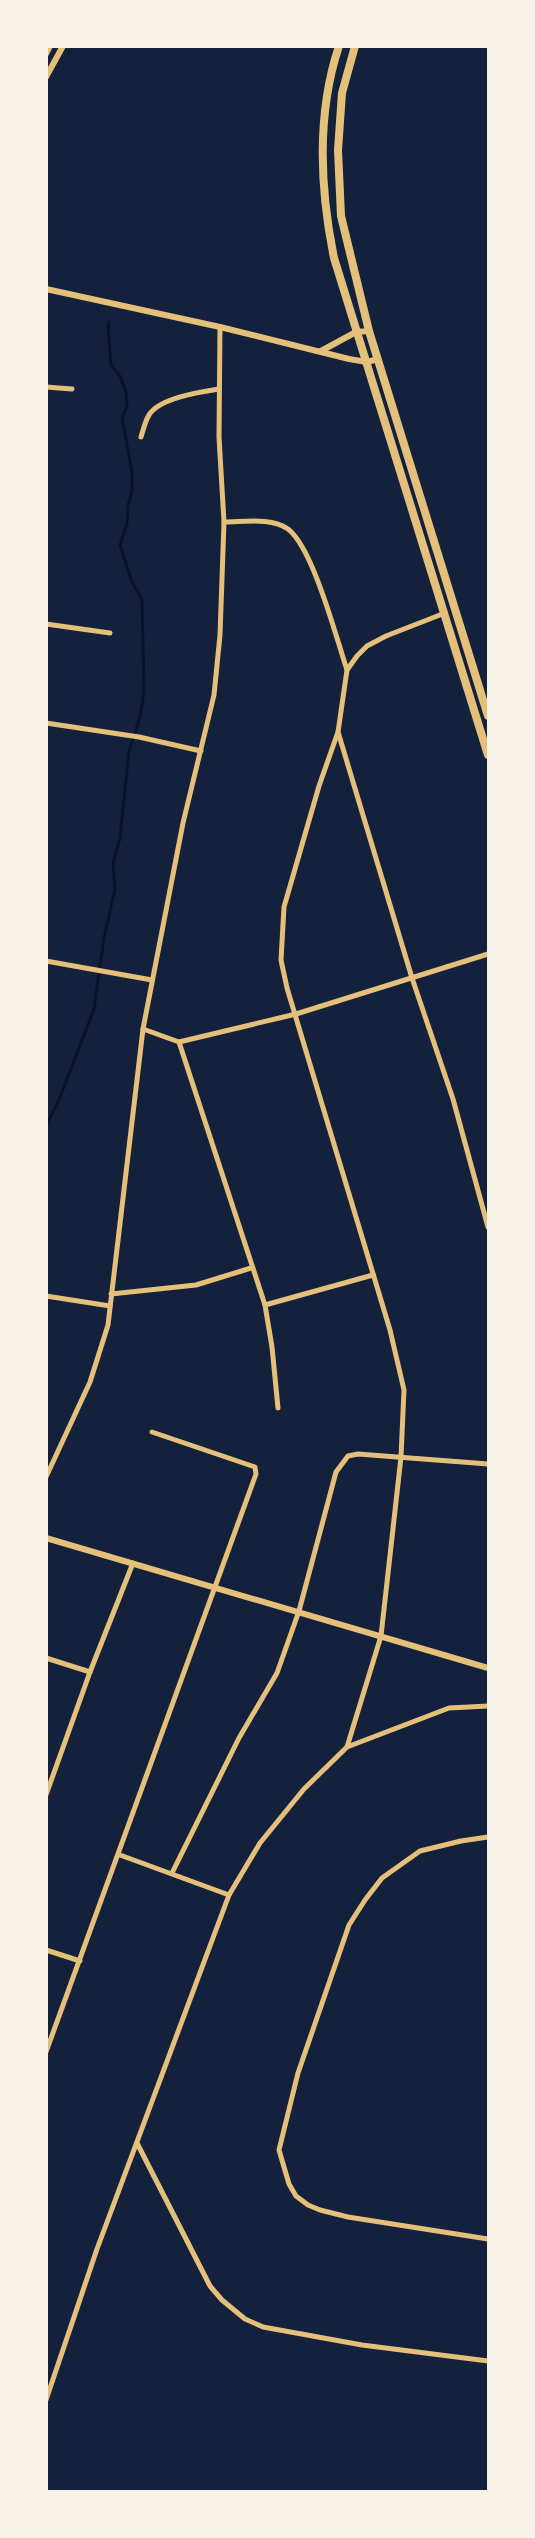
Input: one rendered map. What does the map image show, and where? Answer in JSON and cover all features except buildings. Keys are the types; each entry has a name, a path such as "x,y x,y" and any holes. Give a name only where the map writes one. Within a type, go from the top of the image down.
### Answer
{"highway":[{"path":"339,46 327,95 322,182 325,216 334,258 356,332 489,755"},
{"path":"355,46 342,93 338,150 341,216 369,331 489,716"},
{"path":"445,613 456,610"}],"street":[{"path":"46,54 50,46"},
{"path":"46,77 63,46"},
{"path":"46,289 220,327 338,357 367,362 378,359"},
{"path":"46,1477 90,1382 108,1325 143,1029 183,823 215,685 220,635 224,522 219,389 220,327"},
{"path":"321,351 356,332 369,331"},
{"path":"46,387 72,389"},
{"path":"141,437 149,414 163,404 196,393 219,389"},
{"path":"224,522 267,522 287,528 299,541 313,572 347,670 338,732 284,907 281,960 390,1330 404,1390 401,1457 381,1636 347,1747"},
{"path":"347,670 367,646 386,636 445,613"},
{"path":"46,624 110,633"},
{"path":"46,723 139,737 201,751"},
{"path":"338,732 412,978 453,1100 489,1227"},
{"path":"143,1029 179,1042 296,1014 489,954"},
{"path":"46,961 152,980"},
{"path":"179,1042 251,1268 265,1305 278,1408"},
{"path":"111,1294 196,1285 251,1268"},
{"path":"265,1305 373,1275"},
{"path":"46,1296 110,1306"},
{"path":"46,2052 120,1855 172,1703 217,1588 256,1470 255,1467 152,1432"},
{"path":"172,1873 239,1738 277,1672 299,1611 332,1482 342,1461 348,1456 358,1454 489,1464"},
{"path":"46,1538 489,1668"},
{"path":"46,1795 90,1672 134,1563"},
{"path":"46,1658 90,1672"},
{"path":"46,2400 97,2249 229,1895 260,1843 304,1788 347,1747 449,1708 489,1706"},
{"path":"489,1837 420,1851 381,1878 365,1900 349,1924 298,2073 279,2150 289,2184 296,2196 314,2208 348,2217 489,2239"},
{"path":"120,1855 229,1895"},
{"path":"46,1950 80,1961"},
{"path":"137,2144 210,2286 222,2300 245,2319 263,2327 362,2345 489,2361"}],"waterway":[{"path":"46,1126 59,1100 94,1009 104,938 115,889 113,864 120,838 129,751 140,717 144,692 142,599 132,582 120,545 127,524 128,505 132,492 132,472 122,418 127,407 126,392 120,376 111,365 109,322"}]}
